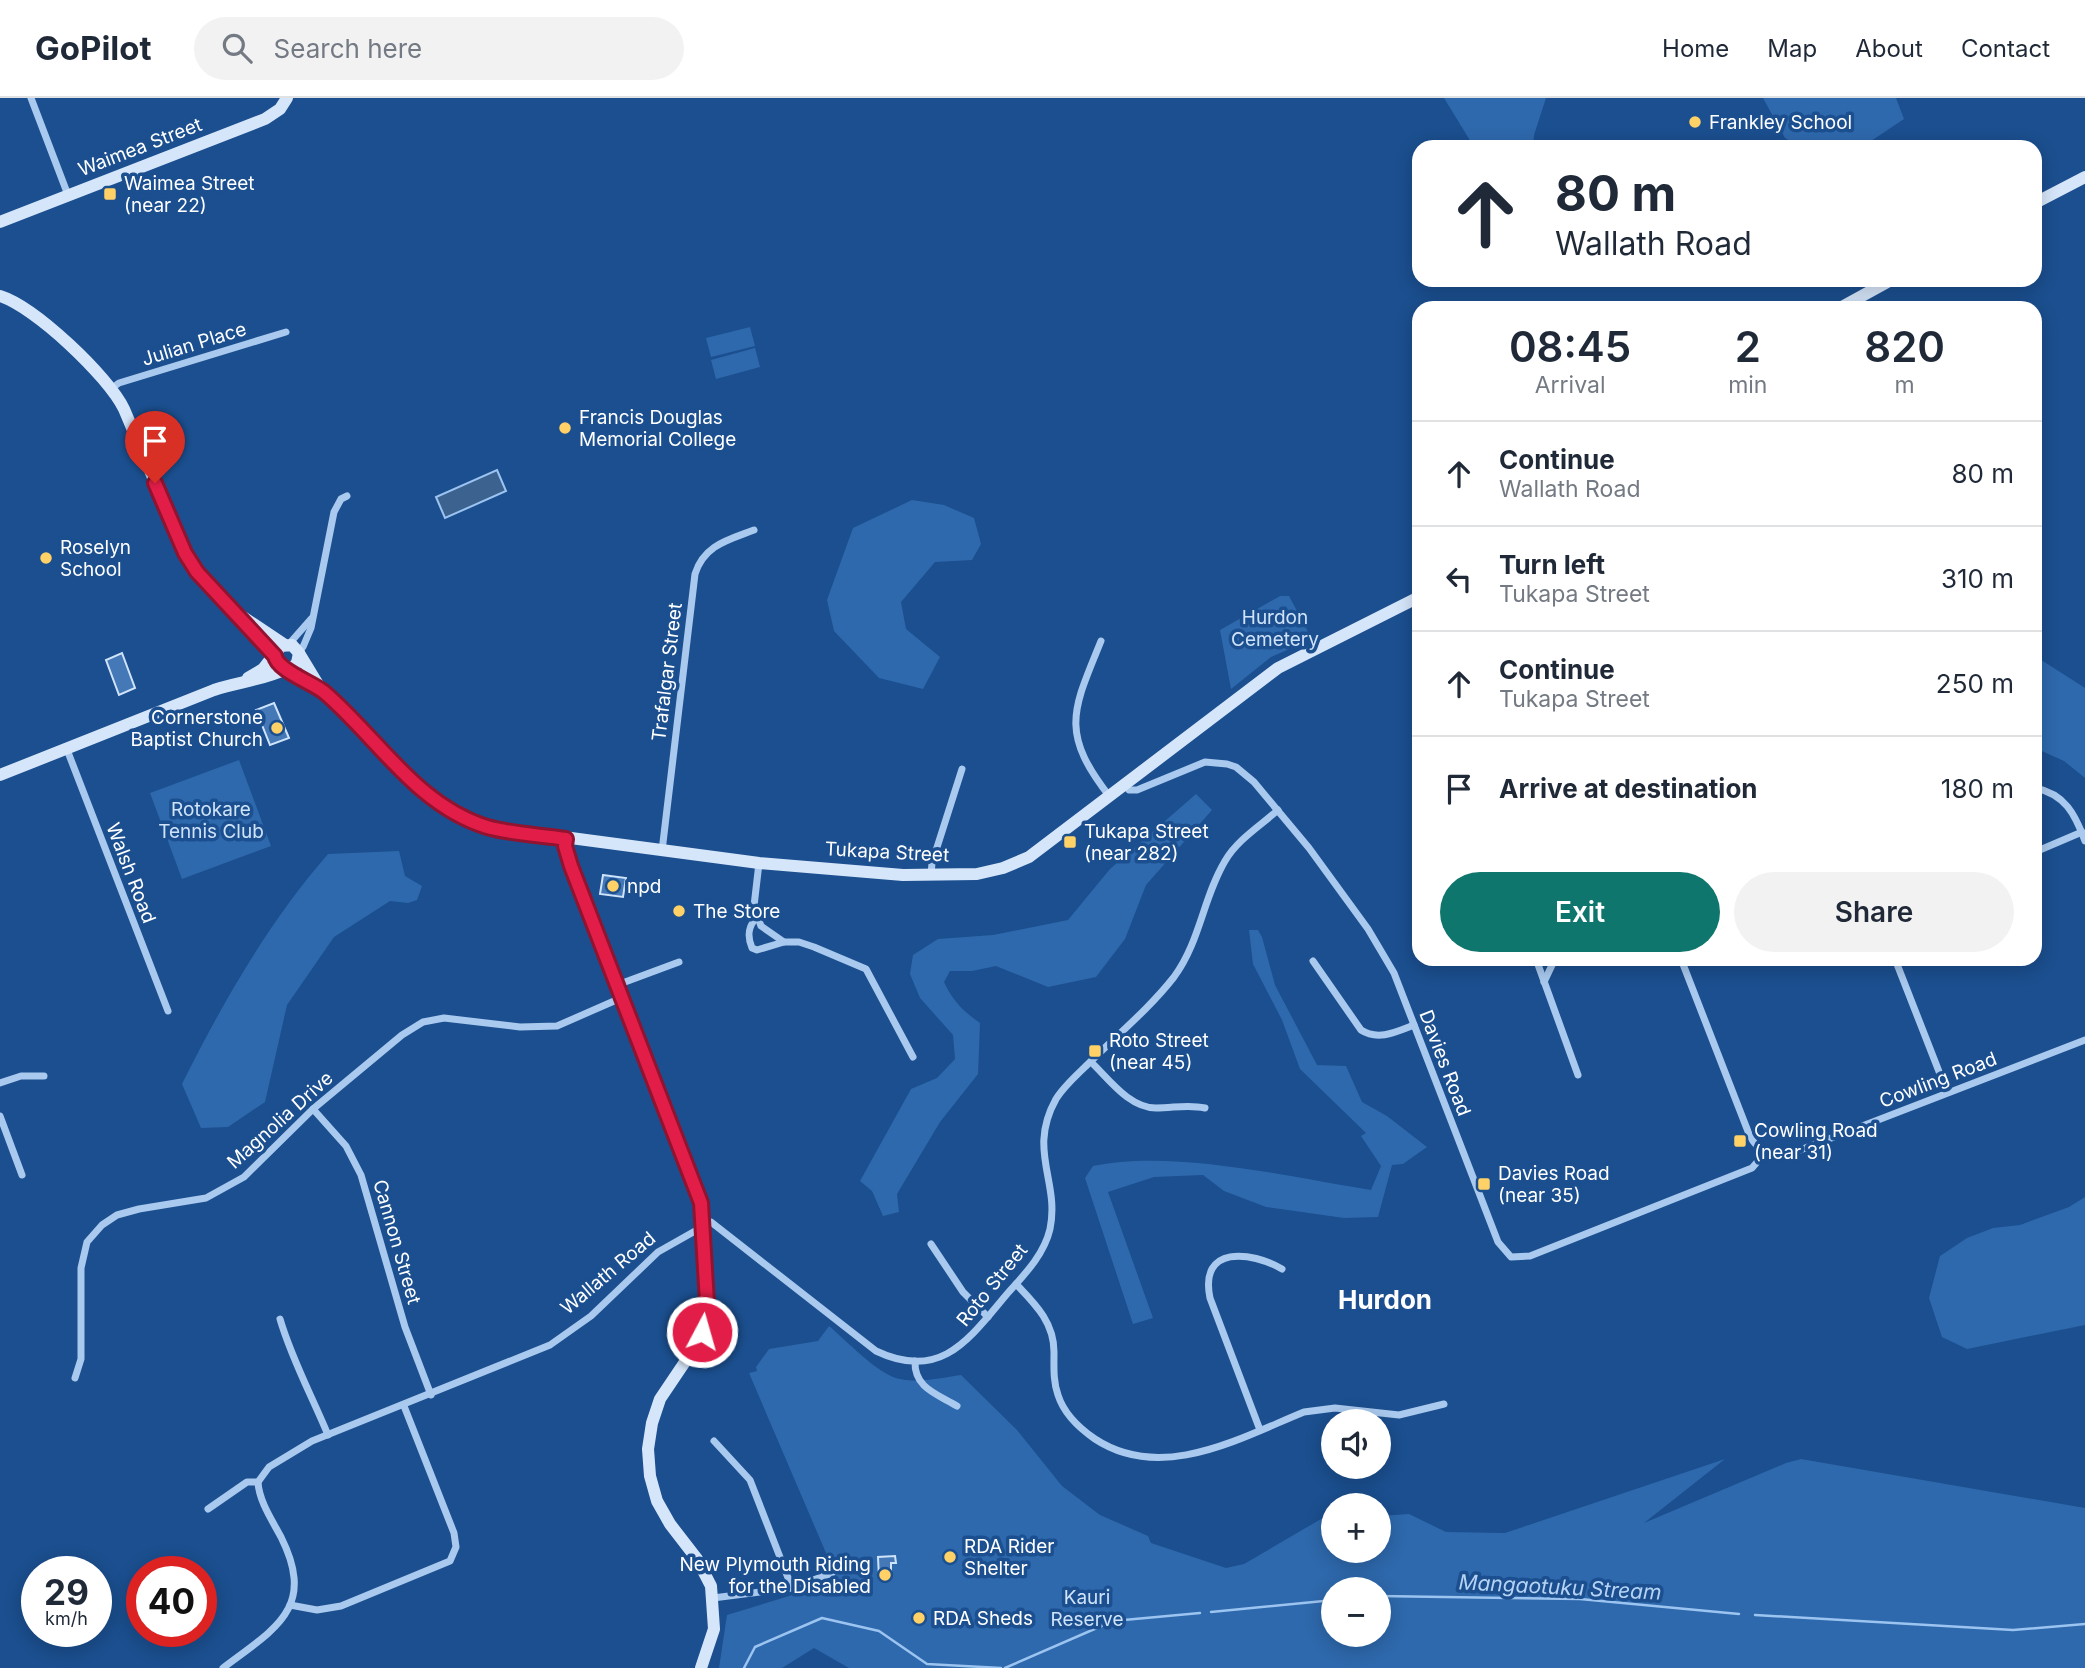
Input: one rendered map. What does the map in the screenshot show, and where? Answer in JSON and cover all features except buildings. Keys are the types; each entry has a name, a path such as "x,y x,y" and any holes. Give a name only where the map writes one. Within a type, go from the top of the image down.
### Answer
{"street":[{"path":"31,98 68,195"},
{"name":"Waimea Street","path":"0,222 265,119 280,109 287,98"},
{"path":"2042,199 2085,177"},
{"path":"1853,301 1878,287"},
{"name":"Tukapa Street","path":"0,296 30,312 112,388 124,409 185,553 205,582 275,656"},
{"name":"Julian Place","path":"112,388 119,383 286,332"},
{"path":"292,648 312,619 334,512 341,499 347,496"},
{"name":"Trafalgar Street","path":"662,851 695,574 699,561 707,551 754,530"},
{"name":"Tukapa Street","path":"237,614 292,648 323,691 396,766 444,806 488,827 759,863 931,876 977,874 1017,863 1051,842 1278,668 1412,601"},
{"path":"1101,641 1078,696 1074,718 1080,746 1110,797"},
{"path":"0,775 66,747 244,681 263,668 278,649 292,648"},
{"path":"244,681 258,680 298,663 292,648"},
{"path":"275,656 276,663 287,669"},
{"name":"Tukapa Street","path":"287,669 323,691"},
{"name":"Walsh Road","path":"66,747 168,1011"},
{"name":"Davies Road","path":"1125,785 1129,790 1137,790 1205,762 1227,764 1246,774 1278,810 1309,848 1383,951 1498,1242 1511,1257 1530,1256 1752,1168 1765,1153"},
{"path":"931,876 932,863 962,769"},
{"path":"2042,790 2049,791 2067,804 2085,841"},
{"name":"Roto Street","path":"703,1227 711,1222 876,1351 915,1362 954,1351 974,1334 1043,1249 1049,1232 1052,1202 1043,1146 1046,1121 1058,1096 1171,980 1196,939 1213,887 1225,861 1242,840 1278,810"},
{"path":"2042,849 2082,832"},
{"path":"566,839 567,855 701,1203 706,1319 697,1344 660,1399 649,1436 648,1462 657,1501 670,1524 705,1572 713,1598 712,1641 701,1668"},
{"path":"759,863 754,906 756,918 767,932 783,943"},
{"path":"756,918 751,924 749,935 752,948 757,950 799,942 866,969 913,1057"},
{"path":"1312,961 1361,1030 1370,1036 1393,1033 1413,1025"},
{"name":"Magnolia Drive","path":"75,1378 81,1359 81,1268 88,1242 102,1225 117,1215 139,1209 206,1198 244,1177 313,1109 402,1035 423,1021 444,1018 520,1027 557,1026 619,991 679,962"},
{"path":"1538,966 1578,1075"},
{"path":"1544,983 1552,966"},
{"path":"1684,966 1749,1134 1753,1143 1765,1153"},
{"path":"1898,966 1947,1092"},
{"name":"Cowling Road","path":"1765,1153 1778,1156 1795,1152 2085,1040"},
{"path":"1091,1062 1124,1094 1143,1106 1159,1108 1191,1105 1205,1108"},
{"path":"0,1083 21,1076 44,1076"},
{"name":"Cannon Street","path":"313,1109 346,1146 357,1167 405,1326 431,1395"},
{"path":"0,1116 22,1175"},
{"name":"Wallath Road","path":"208,1509 247,1482 258,1482 261,1475 279,1460 328,1435 550,1345 591,1316 658,1252 703,1227"},
{"path":"930,1244 963,1292 988,1317"},
{"path":"1260,1430 1210,1298 1209,1279 1217,1264 1242,1254 1268,1261 1282,1269"},
{"path":"1016,1284 1039,1307 1053,1337 1055,1387 1065,1410 1083,1430 1102,1443 1138,1456 1172,1458 1198,1452 1321,1408 1388,1415 1444,1404"},
{"path":"280,1319 299,1371 328,1435"},
{"path":"915,1362 916,1378 920,1383 957,1406"},
{"path":"290,1605 317,1610 341,1606 450,1561 456,1547 454,1533 404,1406"},
{"path":"714,1441 750,1480 792,1588"},
{"path":"223,1668 272,1632 290,1605 294,1578 291,1560 262,1501 258,1482"},
{"path":"713,1598 792,1588 832,1573"},
{"path":"233,1660 239,1668"}],"green space":[{"path":"1444,98 1546,98 1534,140 1470,140"},
{"path":"1763,98 1896,98 1904,119 1872,140 1785,138"},
{"path":"750,327 755,346 711,357 706,338"},
{"path":"755,348 760,367 716,379 711,360"},
{"path":"912,500 944,505 974,518 981,544 972,560 935,562 901,602 906,629 940,657 923,689 879,678 834,631 827,600 853,528"},
{"name":"Hurdon Cemetery","path":"1280,596 1289,596 1312,639 1271,657 1231,689 1220,630"},
{"path":"2042,660 2085,688 2085,778 2064,761 2042,751"},
{"name":"Rotokare Tennis Club","path":"239,760 271,846 182,879 150,793"},
{"path":"1196,794 1212,810 1146,885 1125,939 1096,977 1048,987 996,966 972,971 950,971 944,982 947,988 959,1005 980,1023 978,1074 940,1122 897,1194 899,1212 883,1216 872,1191 860,1181 911,1089 937,1078 955,1059 953,1035 920,998 910,974 913,955 938,939 993,935 1068,920 1110,869"},
{"path":"399,851 405,876 422,886 417,900 408,903 390,901 334,937 287,1005 265,1102 228,1127 201,1128 182,1084 230,993 266,935 328,854"},
{"path":"1249,930 1258,930 1262,937 1275,985 1317,1065 1346,1066 1362,1102 1387,1116 1427,1147 1403,1164 1392,1165 1378,1217 1344,1218 1266,1207 1224,1191 1203,1175 1154,1177 1108,1192 1153,1318 1133,1324 1085,1178 1093,1166 1124,1162 1194,1163 1268,1172 1371,1190 1381,1166 1361,1136 1366,1133 1300,1069 1282,1020 1253,964"},
{"path":"2085,1197 2085,1325 1967,1349 1942,1337 1929,1298 1940,1256 1967,1238 1993,1228 2020,1225 2069,1207"},
{"name":"Kauri Reserve","path":"829,1326 872,1364 891,1376 923,1380 961,1375 1017,1430 1062,1486 1100,1515 1148,1536 1151,1543 1226,1568 1244,1564 1321,1519 1321,1563 1391,1563 1391,1515 1409,1514 1446,1532 1505,1533 1725,1459 1644,1523 1801,1459 2085,1508 2085,1668 849,1668 814,1648 782,1668 719,1668 727,1615 838,1581 749,1373 757,1371 756,1367 769,1349 818,1341"}],"shaded area":[{"path":"497,470 506,491 445,518 436,497"}],"waterway":[{"name":"Mangaotuku Stream","path":"1391,1596 1580,1599 1739,1614"},
{"name":"Mangaotuku Stream","path":"1211,1612 1321,1601"},
{"name":"Mangaotuku Stream","path":"1005,1668 1113,1621 1200,1613"},
{"name":"Mangaotuku Stream","path":"1755,1615 2013,1630 2085,1624"},
{"name":"Mangaotuku Stream","path":"744,1668 755,1647 822,1618 879,1631 927,1664 1001,1668"}],"place":[{"name":"Frankley School","path":"1695,122"},
{"name":"Waimea Street (near 22)","path":"110,194"},
{"name":"Francis Douglas Memorial College","path":"565,428"},
{"name":"Roselyn School","path":"46,558"},
{"name":"Cornerstone Baptist Church","path":"277,728"},
{"name":"Tukapa Street (near 282)","path":"1070,842"},
{"name":"npd","path":"613,886"},
{"name":"The Store","path":"679,911"},
{"name":"Roto Street (near 45)","path":"1095,1051"},
{"name":"Cowling Road (near 31)","path":"1740,1141"},
{"name":"Davies Road (near 35)","path":"1484,1184"},
{"name":"RDA Rider Shelter","path":"950,1557"},
{"name":"New Plymouth Riding for the Disabled","path":"885,1575"},
{"name":"RDA Sheds","path":"919,1618"}],"district":[{"name":"Hurdon","path":"1385,1299"}],"route":[{"path":"155,483 185,553 197,572 275,656 279,666 323,691 396,766 444,806 466,819 488,827 566,839 565,846 571,866 701,1203 704,1214 702,1261 707,1302 702,1332"}]}
